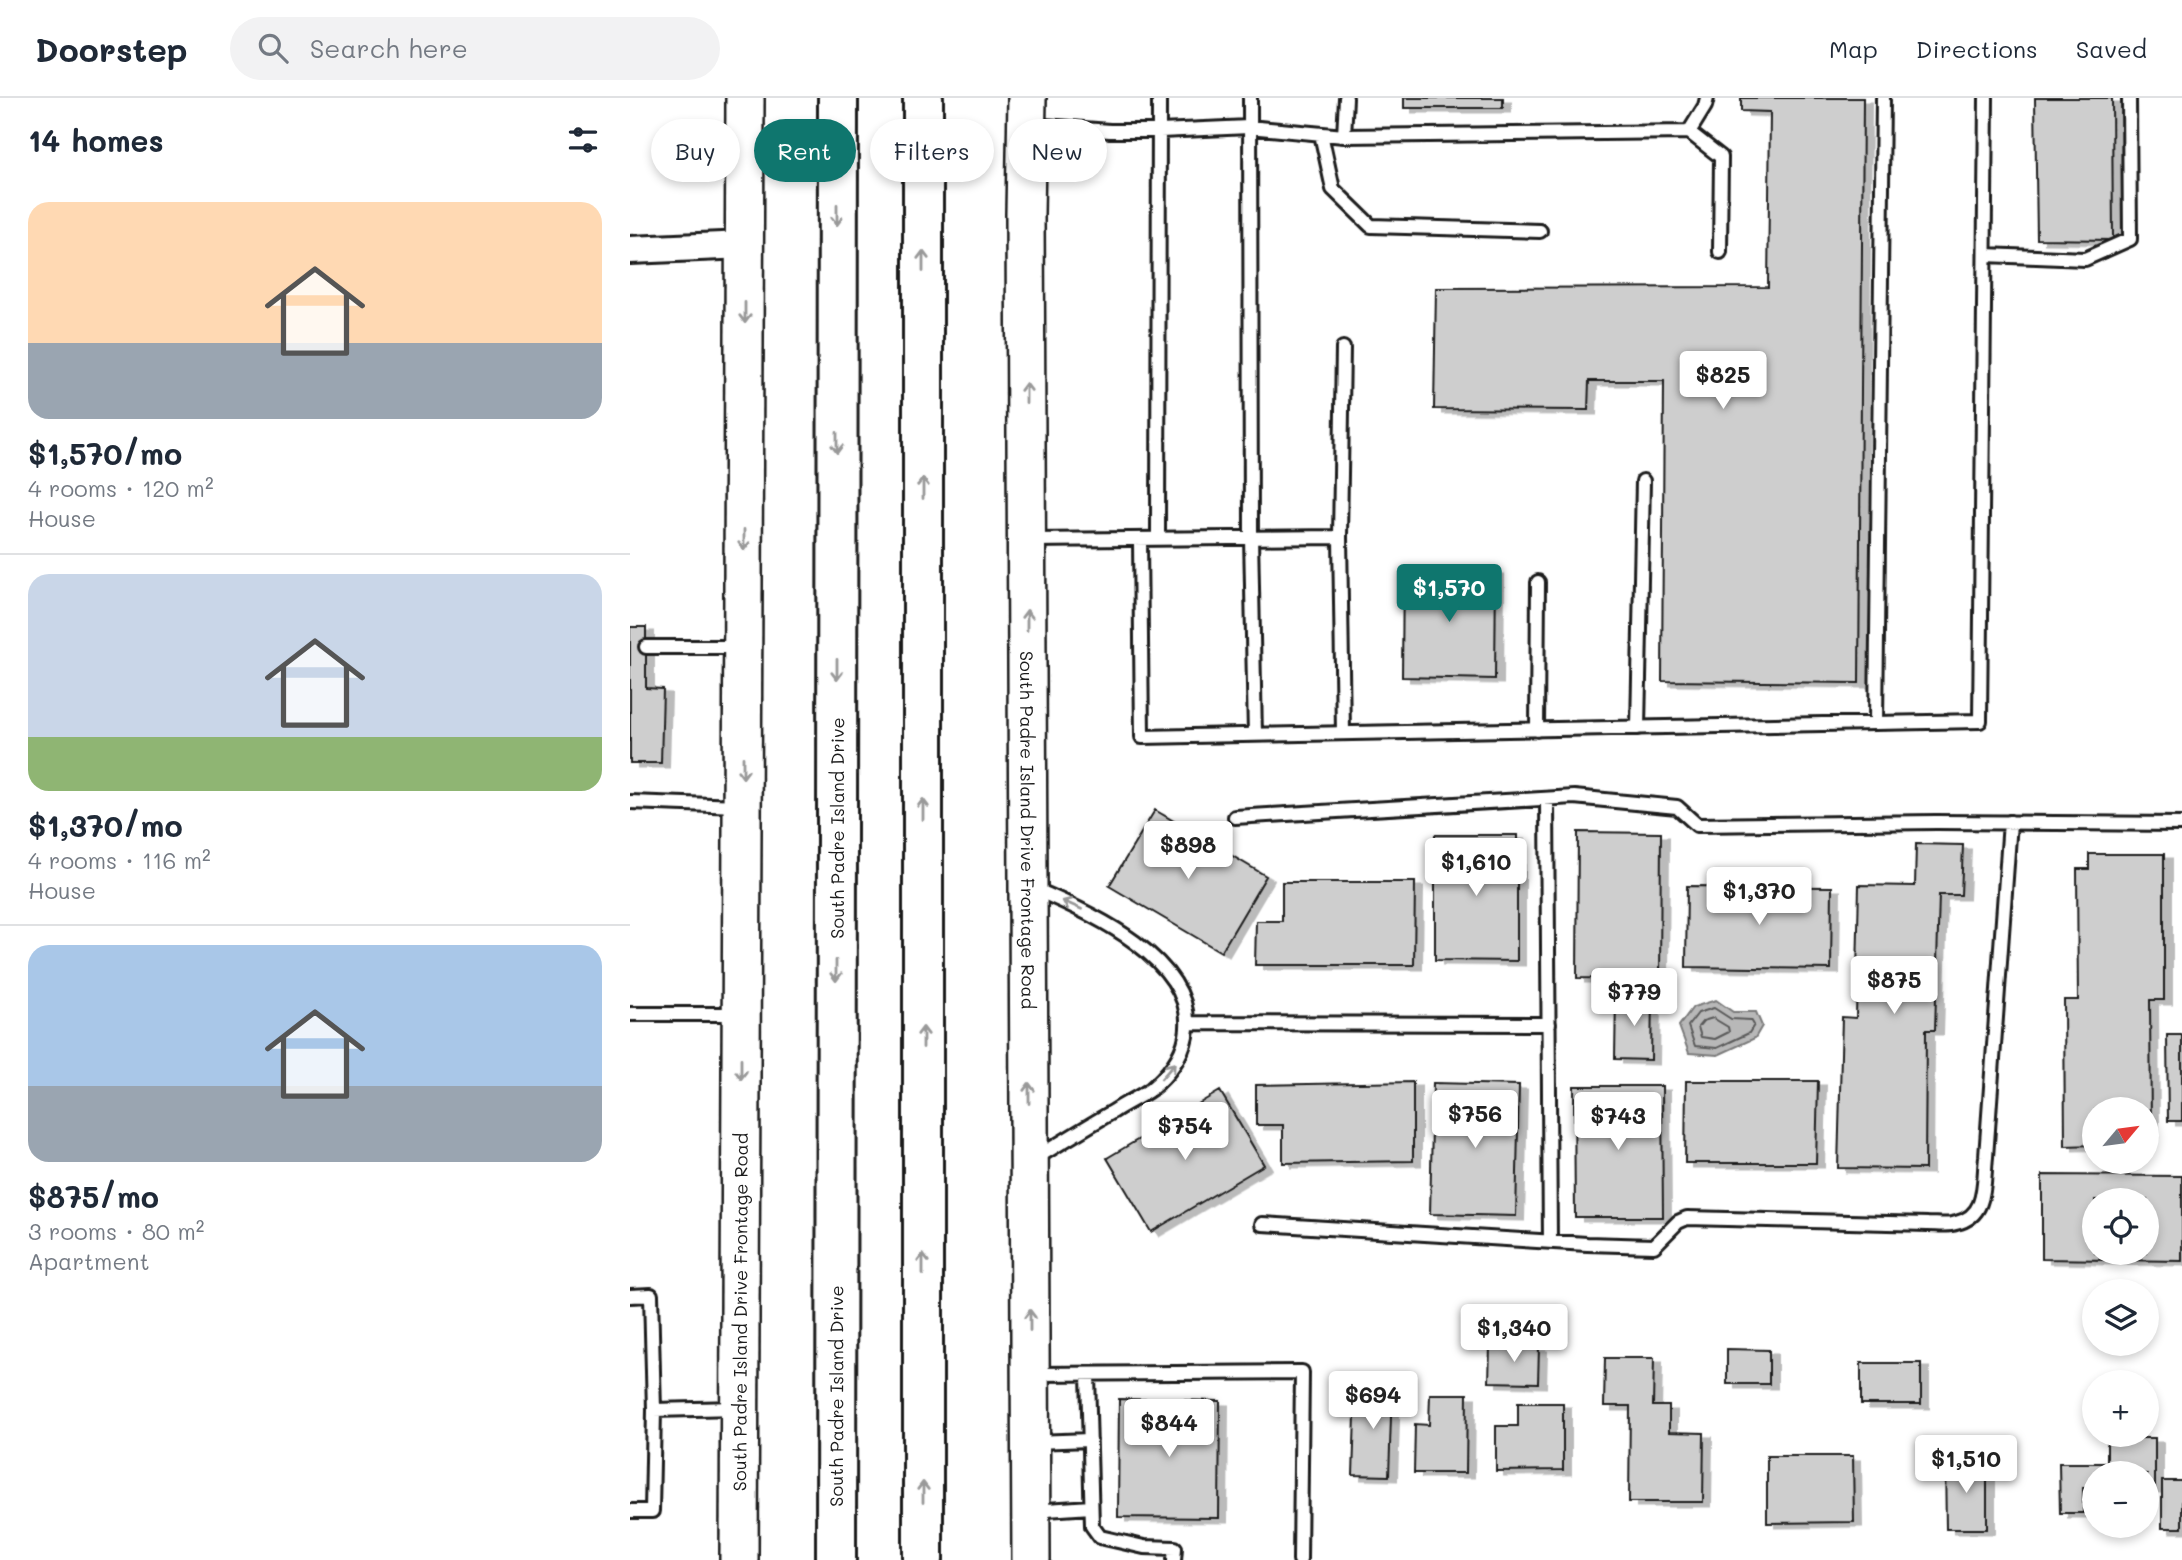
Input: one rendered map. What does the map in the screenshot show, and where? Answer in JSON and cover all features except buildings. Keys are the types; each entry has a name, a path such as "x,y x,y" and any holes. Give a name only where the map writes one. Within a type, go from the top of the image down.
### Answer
{"highway":[{"name":"South Padre Island Drive","path":"835,1560 838,98"},
{"path":"923,98 923,1560"}],"main road":[{"name":"South Padre Island Drive Frontage Road","path":"739,1560 745,98"},
{"name":"South Padre Island Drive Frontage Road","path":"1027,112 1031,1560"}],"street":[{"path":"630,250 745,244"}],"lane":[{"path":"1158,539 1160,98"},
{"path":"1250,98 1251,537 1255,735"},
{"path":"1345,136 1346,98"},
{"path":"1689,132 1707,98"},
{"path":"1876,723 1883,98"},
{"path":"1140,540 1142,737 1980,721 1986,98"},
{"path":"1985,255 2085,259 2130,239 2129,98"},
{"path":"1027,112 1110,131 1249,127 1345,136 1689,132 1721,157 1720,251"},
{"path":"1321,134 1333,189 1371,226 1540,232"},
{"path":"1343,348 1340,537 1343,733"},
{"path":"1638,728 1643,481"},
{"path":"1027,540 1340,537"},
{"path":"1538,582 1538,730"},
{"path":"646,647 743,648"},
{"path":"1235,817 1574,797 1677,807 1697,825 2010,822 2182,824"},
{"path":"1547,799 1550,1242"},
{"path":"630,802 743,806"},
{"path":"1262,1224 1654,1246 1678,1222 1687,1218 1955,1224 1970,1218 1980,1207 1986,1157 2010,822"},
{"path":"1028,886 1078,906 1126,935 1171,975 1186,1006 1189,1023 1184,1047 1172,1067 1151,1088 1030,1162"},
{"path":"630,1014 741,1014"},
{"path":"1189,1023 1549,1024"},
{"path":"630,1296 651,1295 654,1410 652,1510 630,1511"},
{"path":"1030,1374 1302,1372 1300,1560"},
{"path":"1088,1374 1092,1526 1100,1537 1144,1547 1175,1548 1174,1560"},
{"path":"654,1410 740,1407"},
{"path":"1031,1442 1090,1440"},
{"path":"1031,1511 1091,1507"}],"water":[{"path":"1716,1000 1733,1012 1756,1012 1762,1026 1755,1038 1718,1055 1689,1053 1679,1026 1693,1007"}]}
